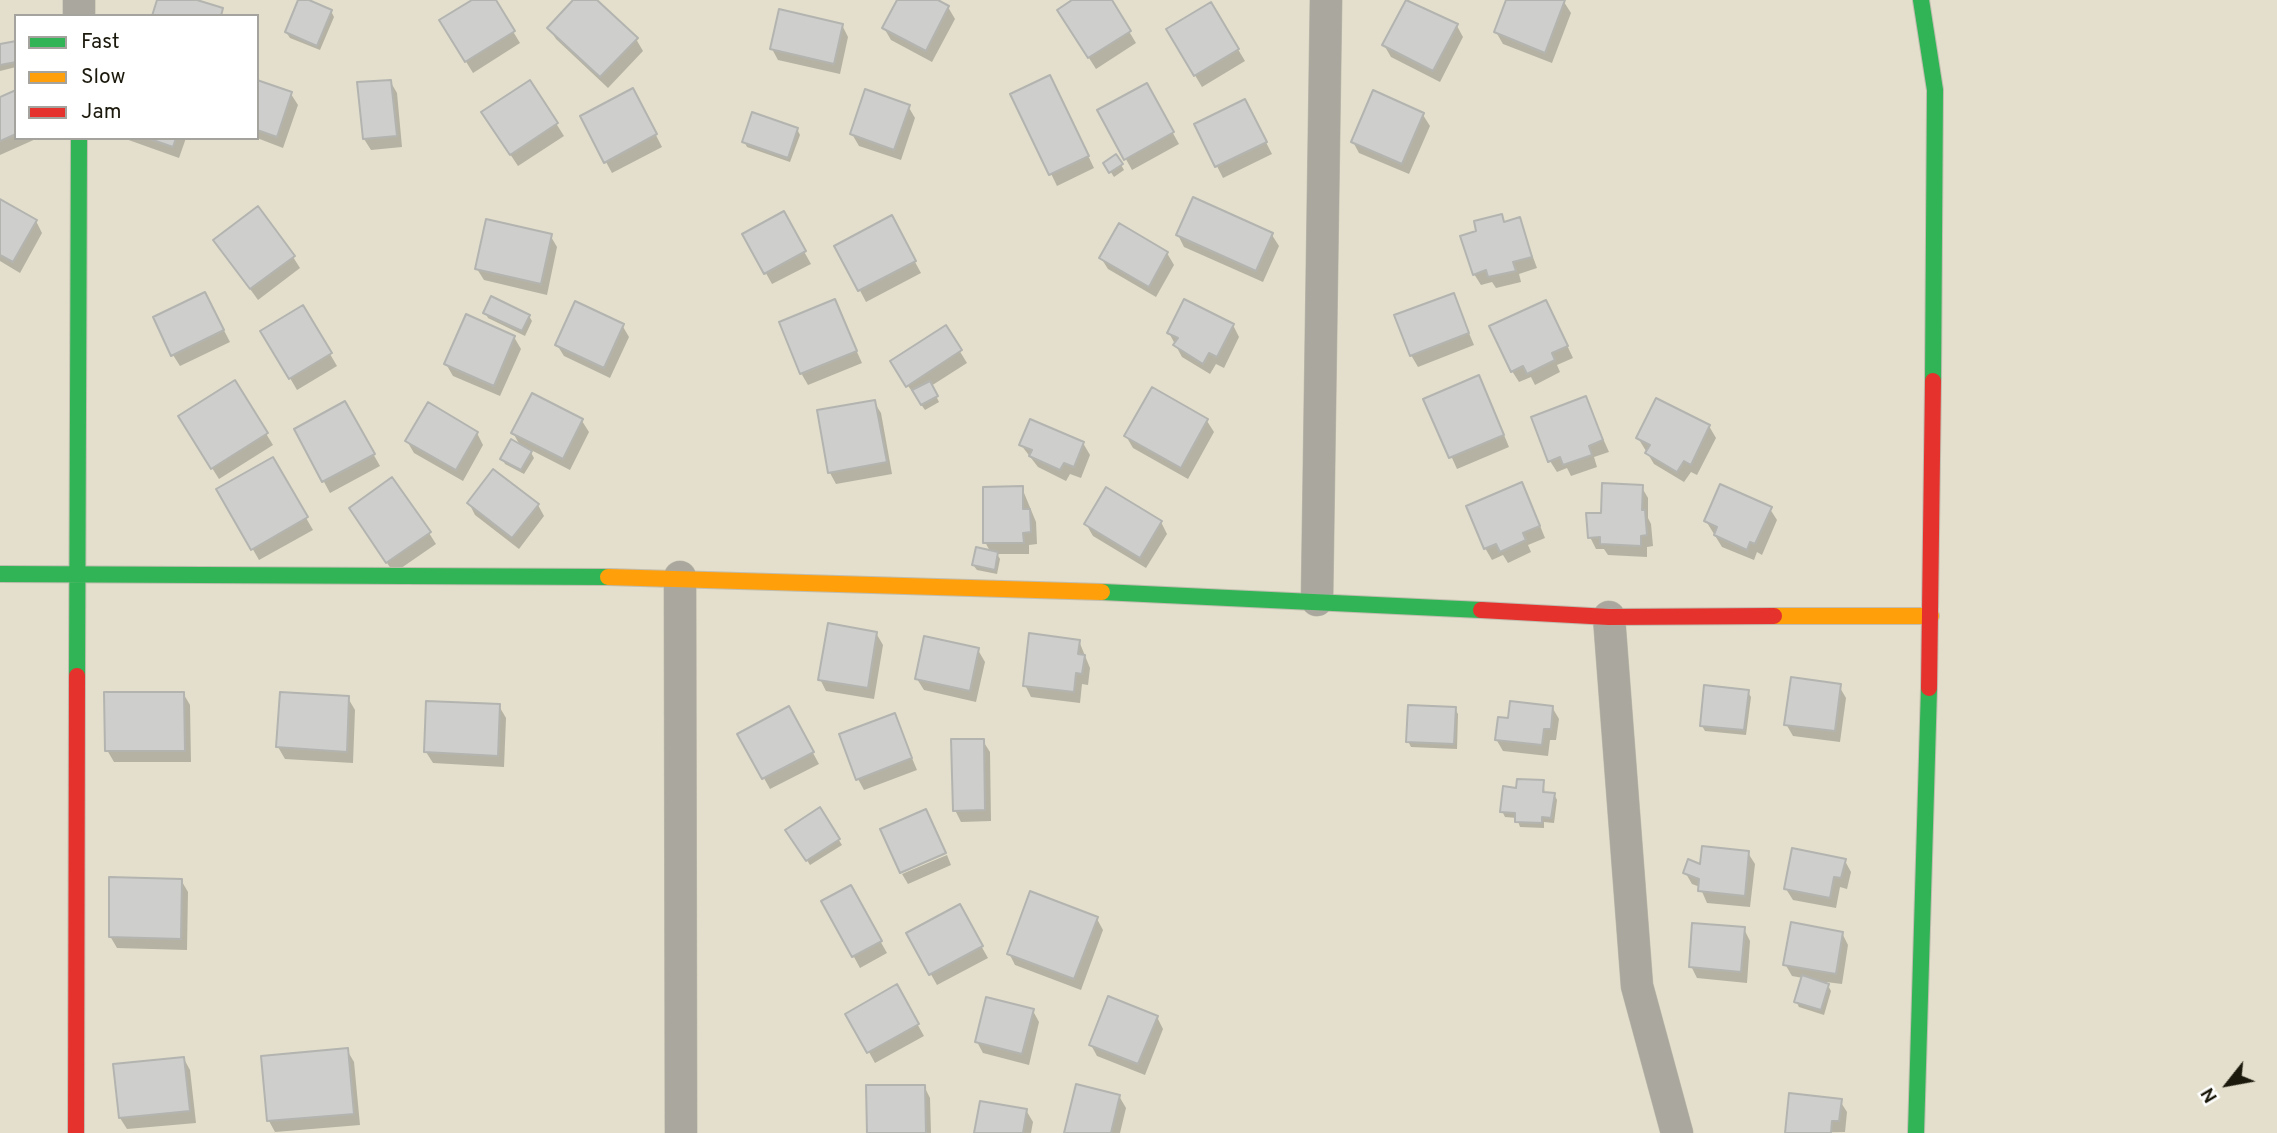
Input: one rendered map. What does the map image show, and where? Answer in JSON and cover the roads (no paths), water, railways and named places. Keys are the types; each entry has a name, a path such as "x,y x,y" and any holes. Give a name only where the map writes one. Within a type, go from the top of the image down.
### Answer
{"street":[{"path":"1317,600 1326,0"},
{"path":"1916,1133 1931,616 1935,90 1921,0"},
{"path":"76,1133 80,574 79,140"},
{"path":"0,574 680,577 1317,600 1609,617 1931,616"},
{"path":"680,577 681,1133"},
{"path":"1609,617 1637,986 1677,1133"}]}
